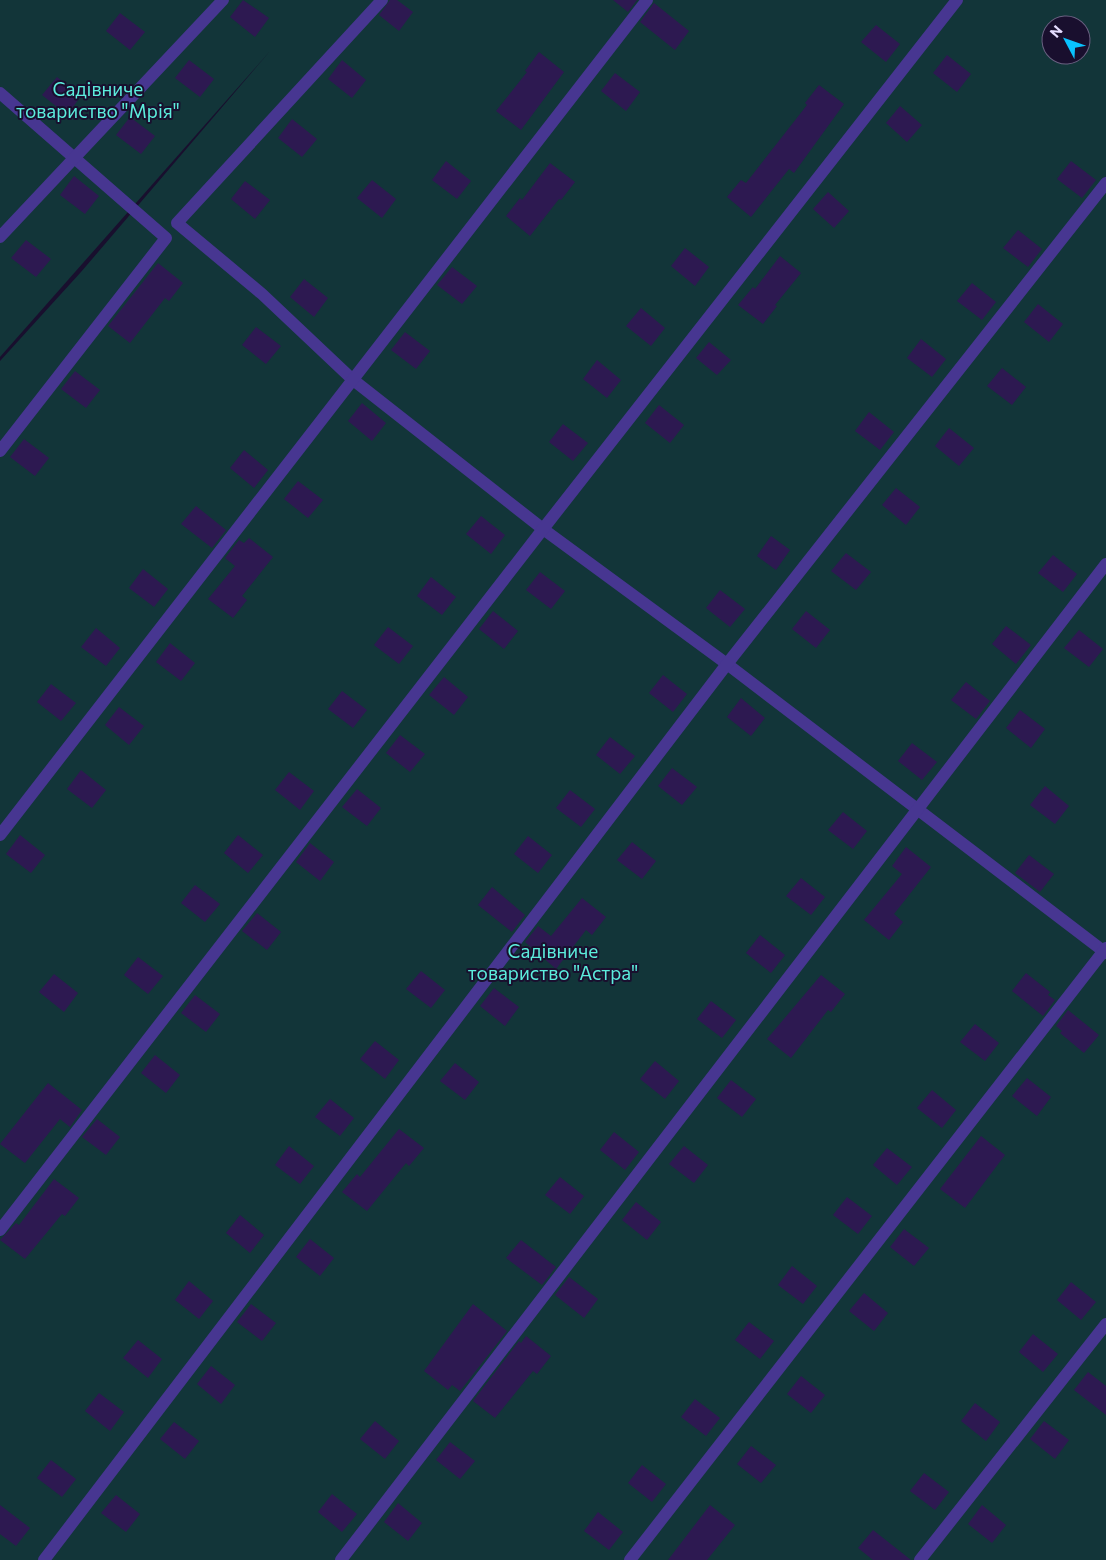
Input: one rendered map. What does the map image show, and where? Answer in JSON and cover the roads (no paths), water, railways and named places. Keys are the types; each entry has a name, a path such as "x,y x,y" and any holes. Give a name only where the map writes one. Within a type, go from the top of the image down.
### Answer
{"street":[{"path":"0,237 223,0"},
{"path":"382,0 178,224 262,294 352,379 543,529 727,664 1105,951 630,1560"},
{"path":"0,835 647,0"},
{"path":"0,1230 543,529 957,0"},
{"path":"0,93 166,238 0,451"},
{"path":"44,1560 727,664 1106,183"},
{"path":"341,1560 1106,564"},
{"path":"920,1560 1106,1324"}],"park label":[{"name":"Садівниче товариство \"Мрія\"","path":"98,99"},
{"name":"Садівниче товариство \"Астра\"","path":"553,961"}]}
